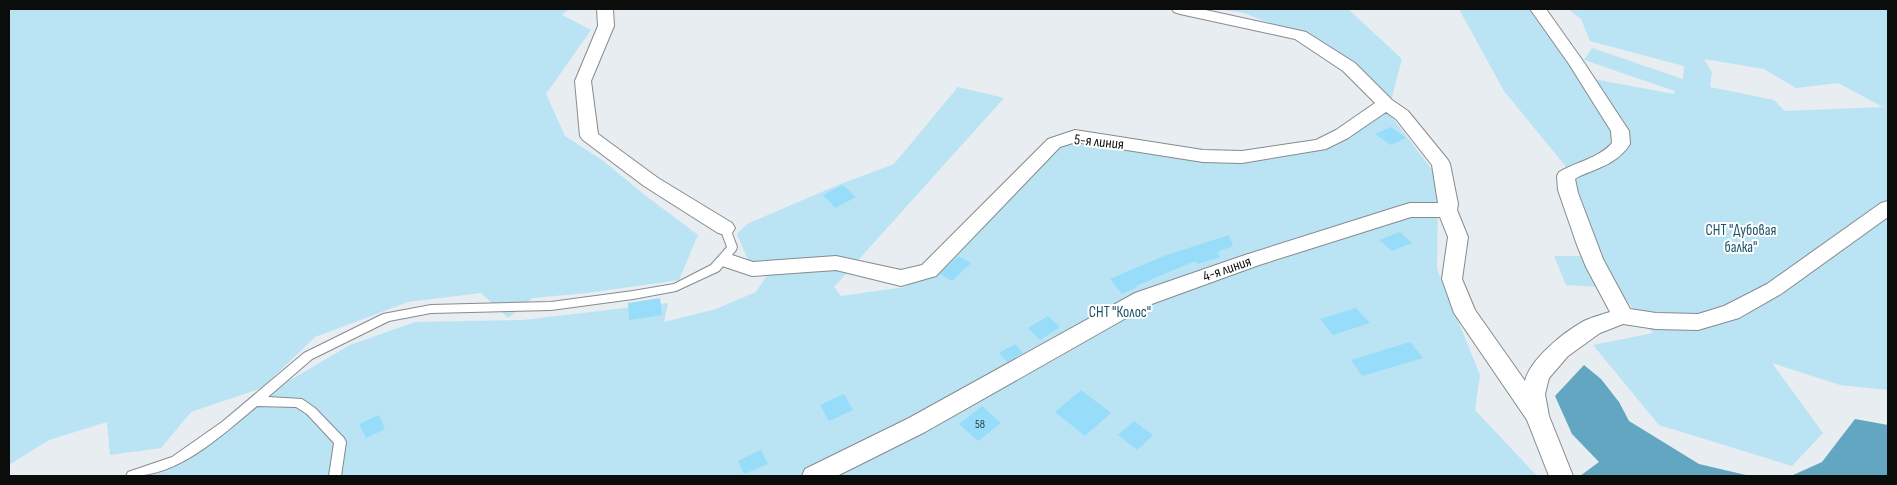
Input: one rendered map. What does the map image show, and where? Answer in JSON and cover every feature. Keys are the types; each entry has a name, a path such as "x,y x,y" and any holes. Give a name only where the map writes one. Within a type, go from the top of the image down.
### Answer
{"street":[{"path":"605,9 606,26 583,81 589,136 651,182 725,228"},
{"path":"1180,9 1300,35 1348,67 1386,104 1402,115 1441,164 1448,204 1447,210 1458,237 1452,279 1465,313 1537,416 1561,476"},
{"path":"1538,9 1577,64 1620,131 1621,144 1614,154 1575,170 1566,176 1565,187 1575,208 1589,250 1614,296 1622,316"},
{"name":"5-я линия","path":"729,261 752,269 836,263 901,278 913,276 929,271 1054,143 1075,136 1203,156 1242,158 1320,145 1342,134 1386,104"},
{"path":"1537,416 1534,394 1538,375 1560,350 1592,327 1622,316 1656,321 1698,322 1731,312 1774,289 1888,208"},
{"name":"4-я линия","path":"814,476 917,425 1142,299 1252,260 1410,210 1447,210"}],"lane":[{"path":"132,476 176,461 226,425 308,356 387,317 431,308 550,306 676,287 715,268 732,248 725,228"},
{"path":"255,401 298,402 311,411 340,442 335,476"}],"green space":[{"path":"9,9 569,9 562,15 591,30 546,94 565,136 602,160 698,235 679,280 587,293 533,298 508,318 481,293 408,302 315,337 262,388 191,412 161,448 110,455 107,422 49,440 9,465"},
{"name":"СНТ \"Колос\"","path":"1217,9 1348,9 1402,59 1388,112 1433,171 1438,198 1437,269 1480,375 1475,410 1537,476 150,476 181,464 287,382 350,345 415,322 523,320 668,303 664,322 716,309 756,292 774,264 749,262 737,234 747,224 838,185 894,164 958,87 1004,98 834,287 841,296 905,287 958,244 1056,146 1078,140 1240,163 1337,145 1375,119 1370,80 1300,35 1244,13"},
{"name":"СНТ \"Дубовая балка\"","path":"1459,9 1532,9 1577,76 1674,94 1675,91 1584,60 1592,48 1683,79 1684,66 1590,41 1581,19 1568,9 1888,9 1888,390 1840,385 1772,363 1823,433 1792,466 1659,425 1593,345 1653,333 1616,288 1566,285 1554,256 1599,256 1572,174 1504,91","holes":["1704,59 1764,69 1796,88 1838,83 1883,107 1785,111 1774,100 1710,87 1712,72"]}],"shaded area":[{"path":"1584,365 1601,379 1619,402 1629,421 1699,464 1750,476 1580,476 1599,462 1572,434 1555,396"},
{"path":"1855,419 1888,425 1888,476 1791,476 1822,462"}],"building":[{"path":"1391,127 1406,138 1391,145 1375,134"},
{"path":"843,185 856,197 835,208 823,195"},
{"path":"1400,232 1412,243 1392,251 1379,240"},
{"path":"1229,235 1233,246 1217,252 1220,257 1198,264 1195,261 1136,286 1122,294 1110,279 1164,256"},
{"path":"958,256 971,263 952,281 940,274"},
{"path":"660,298 662,315 629,320 628,303"},
{"path":"1356,308 1370,323 1333,335 1320,319"},
{"path":"1048,316 1060,327 1040,340 1028,328"},
{"path":"1410,342 1423,358 1362,376 1351,360"},
{"path":"1015,344 1023,353 1007,362 999,353"},
{"path":"1081,390 1111,413 1085,436 1055,412"},
{"path":"844,394 853,410 829,421 820,405"},
{"path":"982,406 1001,423 978,441 959,424"},
{"path":"379,415 385,429 366,438 359,424"},
{"path":"1134,421 1153,435 1137,450 1118,435"},
{"path":"761,450 768,464 744,474 738,461"}]}
